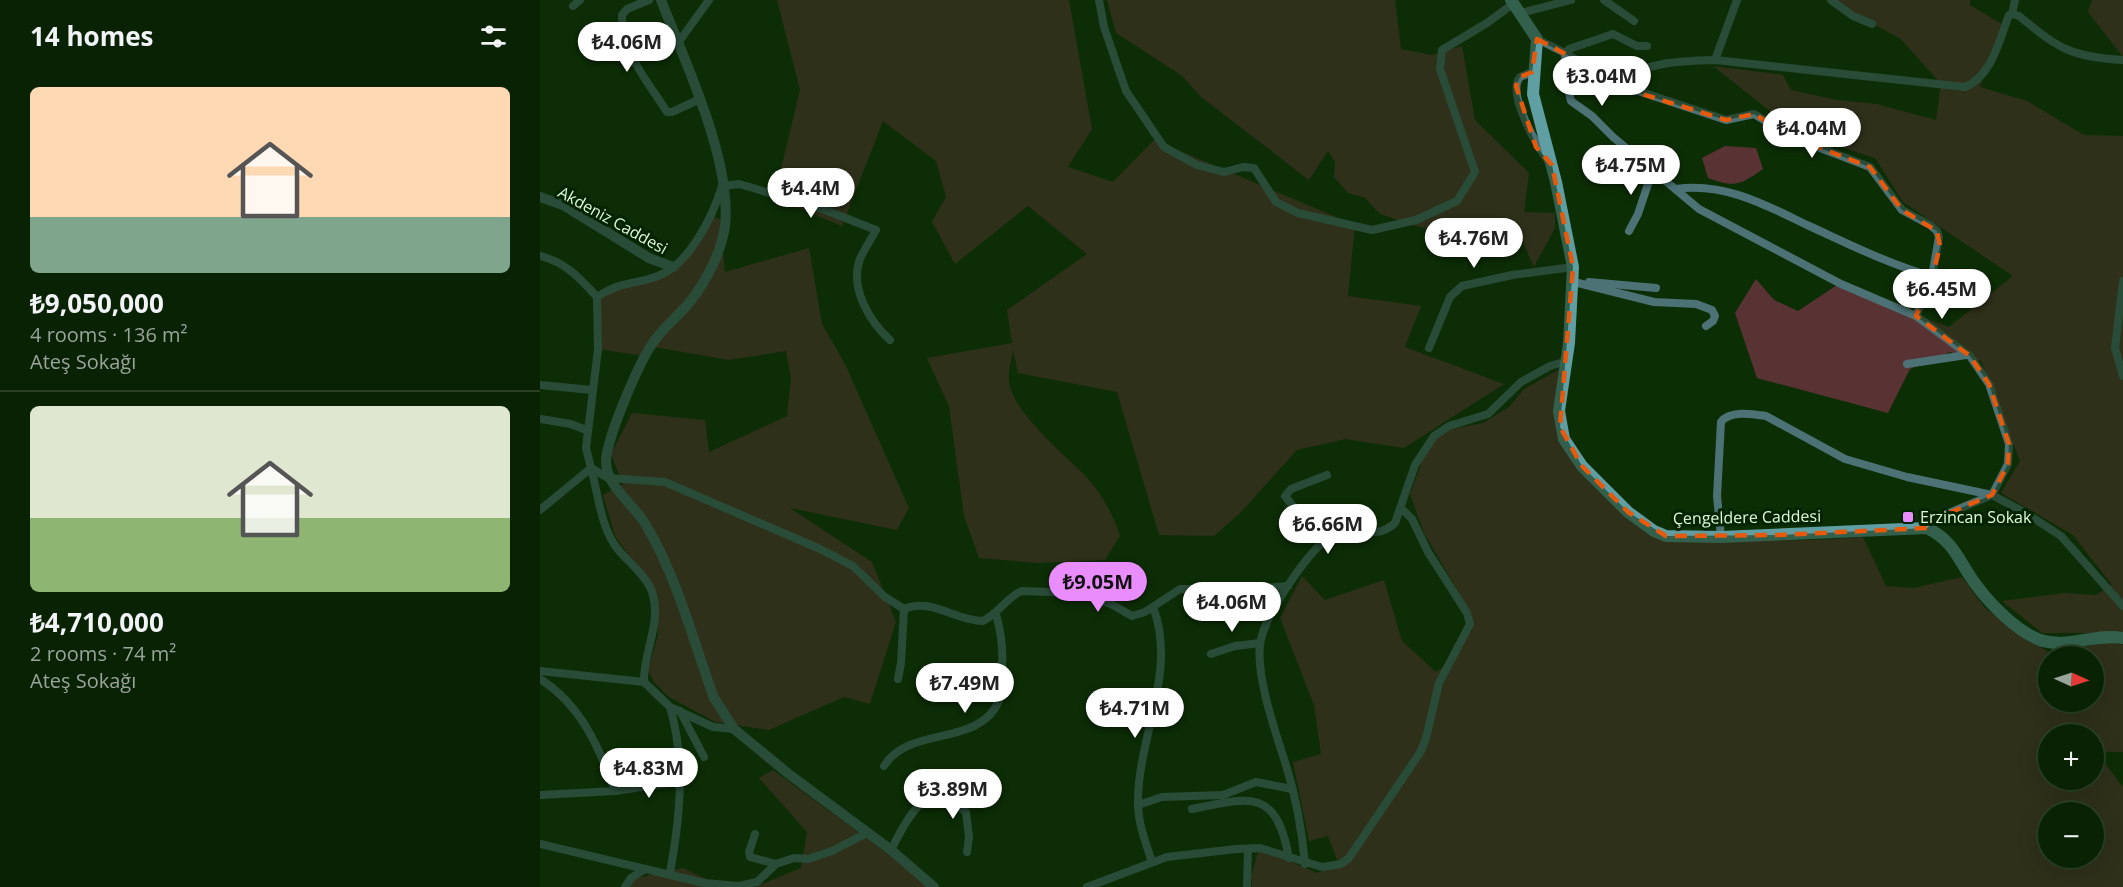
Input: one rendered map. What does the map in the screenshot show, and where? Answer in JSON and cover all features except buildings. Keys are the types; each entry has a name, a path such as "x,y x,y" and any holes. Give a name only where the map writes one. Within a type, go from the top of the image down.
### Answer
{"main road":[{"path":"1515,6 1537,39"},
{"name":"Çengeldere Caddesi","path":"1537,39 1538,49 1532,72 1536,112 1552,165 1574,282 1567,361 1559,411 1560,427 1564,439 1582,466 1628,512 1654,531 1666,536 1721,537 1927,528"},
{"path":"1927,528 1948,540 1977,586 2031,636 2050,643 2105,636 2123,638"}],"street":[{"path":"649,0 627,9 622,15 623,33 632,58 667,112 672,112 700,99"},
{"path":"608,478 606,461 610,443 648,350 660,333 689,302 706,277 719,249 726,214 722,186 700,99 662,0"},
{"path":"678,43 709,0"},
{"path":"1099,0 1104,27 1126,91 1164,147 1197,165 1224,172 1243,167 1254,168 1276,202 1298,213 1372,230 1416,220 1457,201 1475,171 1440,69 1440,54 1443,50 1515,6 1571,0"},
{"path":"1604,0 1634,21"},
{"path":"1715,60 1737,0"},
{"path":"1832,0 1853,16 1872,24"},
{"path":"1614,82 1636,69 1678,61 1715,60 1965,87 1977,82 1987,69 2012,14 2015,0"},
{"path":"2012,14 2019,16 2058,47 2091,58 2123,60"},
{"path":"1647,46 1637,46 1613,34 1569,49 1565,53 1566,79 1571,101 1592,116 1613,137 1699,209 1841,284 1916,316 1970,356 1989,384 2009,444 2008,464 1992,495 1942,516 1927,528"},
{"path":"1537,39 1614,82 1726,120 1754,114 1794,138 1870,167 1902,210 1937,231 1940,246 1928,289 1916,316"},
{"path":"1629,231 1638,214 1653,169"},
{"path":"722,186 739,184 876,230 859,261 860,287 863,305 871,320 890,340"},
{"path":"597,297 613,286 660,275 680,262 715,209 722,186"},
{"path":"1676,189 1695,186 1752,198 1858,248 1931,276"},
{"name":"Akdeniz Caddesi","path":"540,197 563,206 649,258 673,267"},
{"path":"540,255 553,259 574,272 597,297 598,349 586,430 586,448 599,502 613,542 643,576 653,593 654,635 644,669 644,682"},
{"path":"1429,348 1450,297 1462,286 1512,275 1573,267"},
{"path":"2123,281 2115,348 2123,376"},
{"path":"1574,282 1656,288"},
{"path":"1574,282 1654,302 1706,307 1715,315 1713,321 1706,326"},
{"path":"1907,364 1956,355 1970,356"},
{"path":"1305,864 1302,832 1266,694 1260,643 1288,586 1308,557 1336,532 1363,534 1384,531 1395,523 1402,509 1415,465 1434,436 1449,426 1488,414 1521,382 1550,366 1567,361"},
{"path":"540,385 592,390"},
{"path":"1721,537 1717,496 1721,422 1724,418 1735,415 1766,416 1845,459 1907,477 1992,495 2061,536 2123,606"},
{"path":"540,419 571,424 586,430"},
{"path":"591,468 608,478 636,510 653,537 714,698 734,729 891,850 934,887"},
{"path":"540,510 591,468"},
{"path":"1322,543 1285,496 1291,489 1327,475"},
{"path":"608,478 664,482 820,549 853,566 885,597 904,609 918,605 935,607 973,621 983,621 996,614 1011,597 1022,591 1075,593 1111,604 1132,616 1153,607 1180,589 1253,590 1288,586"},
{"path":"1087,887 1167,857 1260,849 1305,864 1332,867 1349,858 1420,751 1429,730 1439,683 1469,629 1467,614 1428,552 1412,519 1402,509"},
{"path":"1152,862 1138,805 1160,678 1159,626 1153,607"},
{"path":"898,679 902,663 904,609"},
{"path":"884,766 891,754 917,740 961,730 978,723 988,715 999,700 1003,664 1001,630 996,614"},
{"path":"1211,654 1235,646 1260,643"},
{"path":"540,671 644,682 670,707 713,727 734,729"},
{"path":"540,679 576,711 587,726 601,753 615,791"},
{"path":"670,707 678,733 681,781 678,830 670,873"},
{"path":"680,711 704,757"},
{"path":"891,850 911,812 937,791 974,777"},
{"path":"540,795 615,791 681,781"},
{"path":"1138,805 1162,797 1223,795 1256,782 1292,789"},
{"path":"937,791 966,812 969,837 967,852"},
{"path":"1192,809 1240,799 1257,802 1269,808 1284,831 1289,858"},
{"path":"755,834 749,852 750,857 776,864 832,851 867,833"},
{"path":"540,844 715,885 749,886 768,873 776,864"},
{"path":"1247,887 1248,849"},
{"path":"625,887 631,878 645,869"}],"highlighted area":[{"path":"1537,39 1639,93 1726,120 1754,114 1794,138 1870,167 1902,210 1937,231 1940,246 1931,282 1916,316 1970,356 1989,384 2009,444 2008,464 1992,495 1942,516 1927,528 1779,535 1666,536 1628,512 1582,466 1560,427 1573,267 1552,165 1536,147 1516,86 1520,77 1532,72"}],"shaded area":[{"path":"777,0 1069,0 1092,129 1068,167 1113,182 1154,140 1355,225 1348,296 1421,306 1405,347 1504,384 1404,448 1345,439 1297,450 1240,513 1214,536 1159,535 1117,392 1018,373 1013,349 1009,381 1019,406 1042,434 1094,486 1108,506 1120,536 1105,560 1038,563 979,558 964,516 949,406 927,358 1012,343 1007,310 1087,254 1028,206 955,264 932,222 946,197 936,161 883,121 842,226 774,198 800,90"},
{"path":"1107,0 1395,0 1401,49 1432,55 1462,46 1475,120 1529,173 1524,212 1555,213 1555,228 1534,267 1516,227 1474,233 1443,233 1380,214 1365,198 1348,193 1334,177 1335,162 1328,151 1309,180 1201,97 1181,75 1116,33"},
{"path":"1829,0 1970,0 1970,5 2005,26 1980,87 2027,101 2084,135 2123,136 2123,633 2042,633 2002,601 2065,593 2096,595 2112,585 2073,535 2001,493 2020,461 1981,361 1950,352 1910,369 1888,413 1757,378 1735,313 1756,279 1774,300 1798,311 1837,285 1949,327 2013,276 1903,202 1875,158 1799,134 1713,66 1783,75 1791,90 1837,100 1877,104 1936,120 1941,84 1901,39"},
{"path":"2092,0 2123,0 2123,57 2088,12"},
{"path":"1725,146 1756,148 1763,169 1743,182 1731,184 1708,178 1702,158"},
{"path":"714,217 720,219 725,272 809,248 822,324 845,364 909,508 897,530 790,508 872,562 896,622 870,704 844,697 769,730 715,722 669,697 654,682 648,670 658,635 656,592 615,536 603,495 623,484 611,454 632,413 705,420 709,452 787,416 791,378 786,351 729,360 654,347 645,356 598,349 597,297 673,272"},
{"path":"1560,369 1559,439 1650,534 1756,540 1863,537 1886,586 1914,588 1962,577 1985,608 2039,646 2038,712 2104,712 2104,646 2086,646 2111,642 2123,645 2123,752 2104,752 2104,724 2038,724 2038,790 2104,790 2104,762 2123,787 2123,887 1252,887 1251,877 1259,848 1317,873 1339,865 1328,836 1309,841 1293,762 1321,754 1314,705 1280,618 1302,576 1325,600 1384,580 1402,641 1436,672 1452,661 1470,631 1472,615 1424,533 1410,494 1428,445 1446,430 1483,423 1509,407 1524,389"},
{"path":"773,770 933,887 755,887 801,868 807,832 759,778"},
{"path":"683,868 723,887 625,887 627,880"}],"place":[{"name":"Erzincan Sokak","path":"1908,517"}]}
